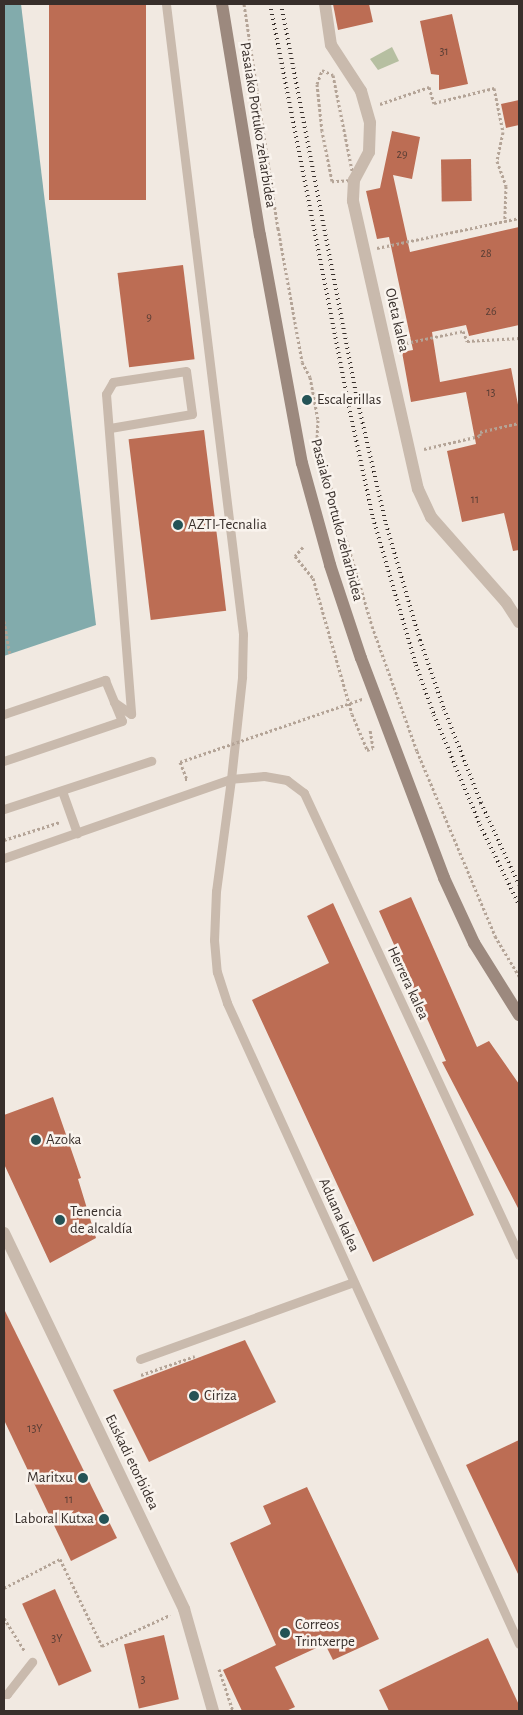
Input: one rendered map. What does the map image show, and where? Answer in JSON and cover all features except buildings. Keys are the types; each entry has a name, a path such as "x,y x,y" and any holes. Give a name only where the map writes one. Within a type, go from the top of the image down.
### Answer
{"main road":[{"name":"Pasaiako Portuko zeharbidea","path":"222,4 260,235 302,463 330,565 364,667 444,878 474,943 519,1014"}],"street":[{"name":"Oleta kalea","path":"325,4 331,46 361,91 370,122 369,152 354,180 353,201 418,489 431,517 506,602 519,622"},
{"name":"Euskadi etorbidea","path":"4,1233 184,1609 213,1711"}],"lane":[{"name":"Aduana kalea","path":"166,4 243,634 242,677 216,891 214,940 217,972 227,1003 519,1644"},
{"path":"110,428 192,414 186,371 113,382 106,394 131,714 114,702"},
{"path":"4,714 105,680 122,721 4,761"},
{"path":"4,809 151,761"},
{"name":"Herrera kalea","path":"4,858 231,779 264,776 287,780 304,792 519,1255"},
{"path":"62,790 77,833"},
{"path":"140,1359 354,1282"},
{"path":"4,1694 7,1694 32,1662"}],"path":[{"path":"244,4 278,228 302,362 310,377 318,420 317,438 322,458 372,626 417,751 495,936 519,976"},
{"path":"332,181 322,131 317,84 322,70 333,75 354,180"},
{"path":"379,104 429,87 434,103 494,88 503,132 497,160 506,186 505,221"},
{"path":"364,250 519,218"},
{"path":"386,347 463,331 467,341 519,338"},
{"path":"409,452 480,436 480,432 519,423"},
{"path":"303,547 295,556 314,578 352,714 367,750 373,748 369,735 371,723"},
{"path":"4,621 10,654"},
{"path":"187,779 180,762 362,699"},
{"path":"141,1375 158,1370"},
{"path":"4,1588 60,1560 102,1646 184,1609"},
{"path":"4,1618 32,1662"}],"green space":[{"path":"392,47 399,61 378,70 370,59"}],"water":[{"path":"4,4 21,4 96,625 4,656"}],"railway":[{"path":"270,4 352,421 373,518 416,665 434,715 480,825 519,905"},
{"path":"281,4 358,403 386,524 420,640 444,709 481,803 519,885"}],"place":[{"name":"Escalerillas","path":"307,400"},
{"name":"AZTI-Tecnalia","path":"178,525"},
{"name":"Azoka","path":"36,1140"},
{"name":"Tenencia de alcaldía","path":"60,1220"},
{"name":"Ciriza","path":"194,1396"},
{"name":"Maritxu","path":"83,1478"},
{"name":"Laboral Kutxa","path":"104,1519"},
{"name":"Correos Trintxerpe","path":"285,1633"}]}
